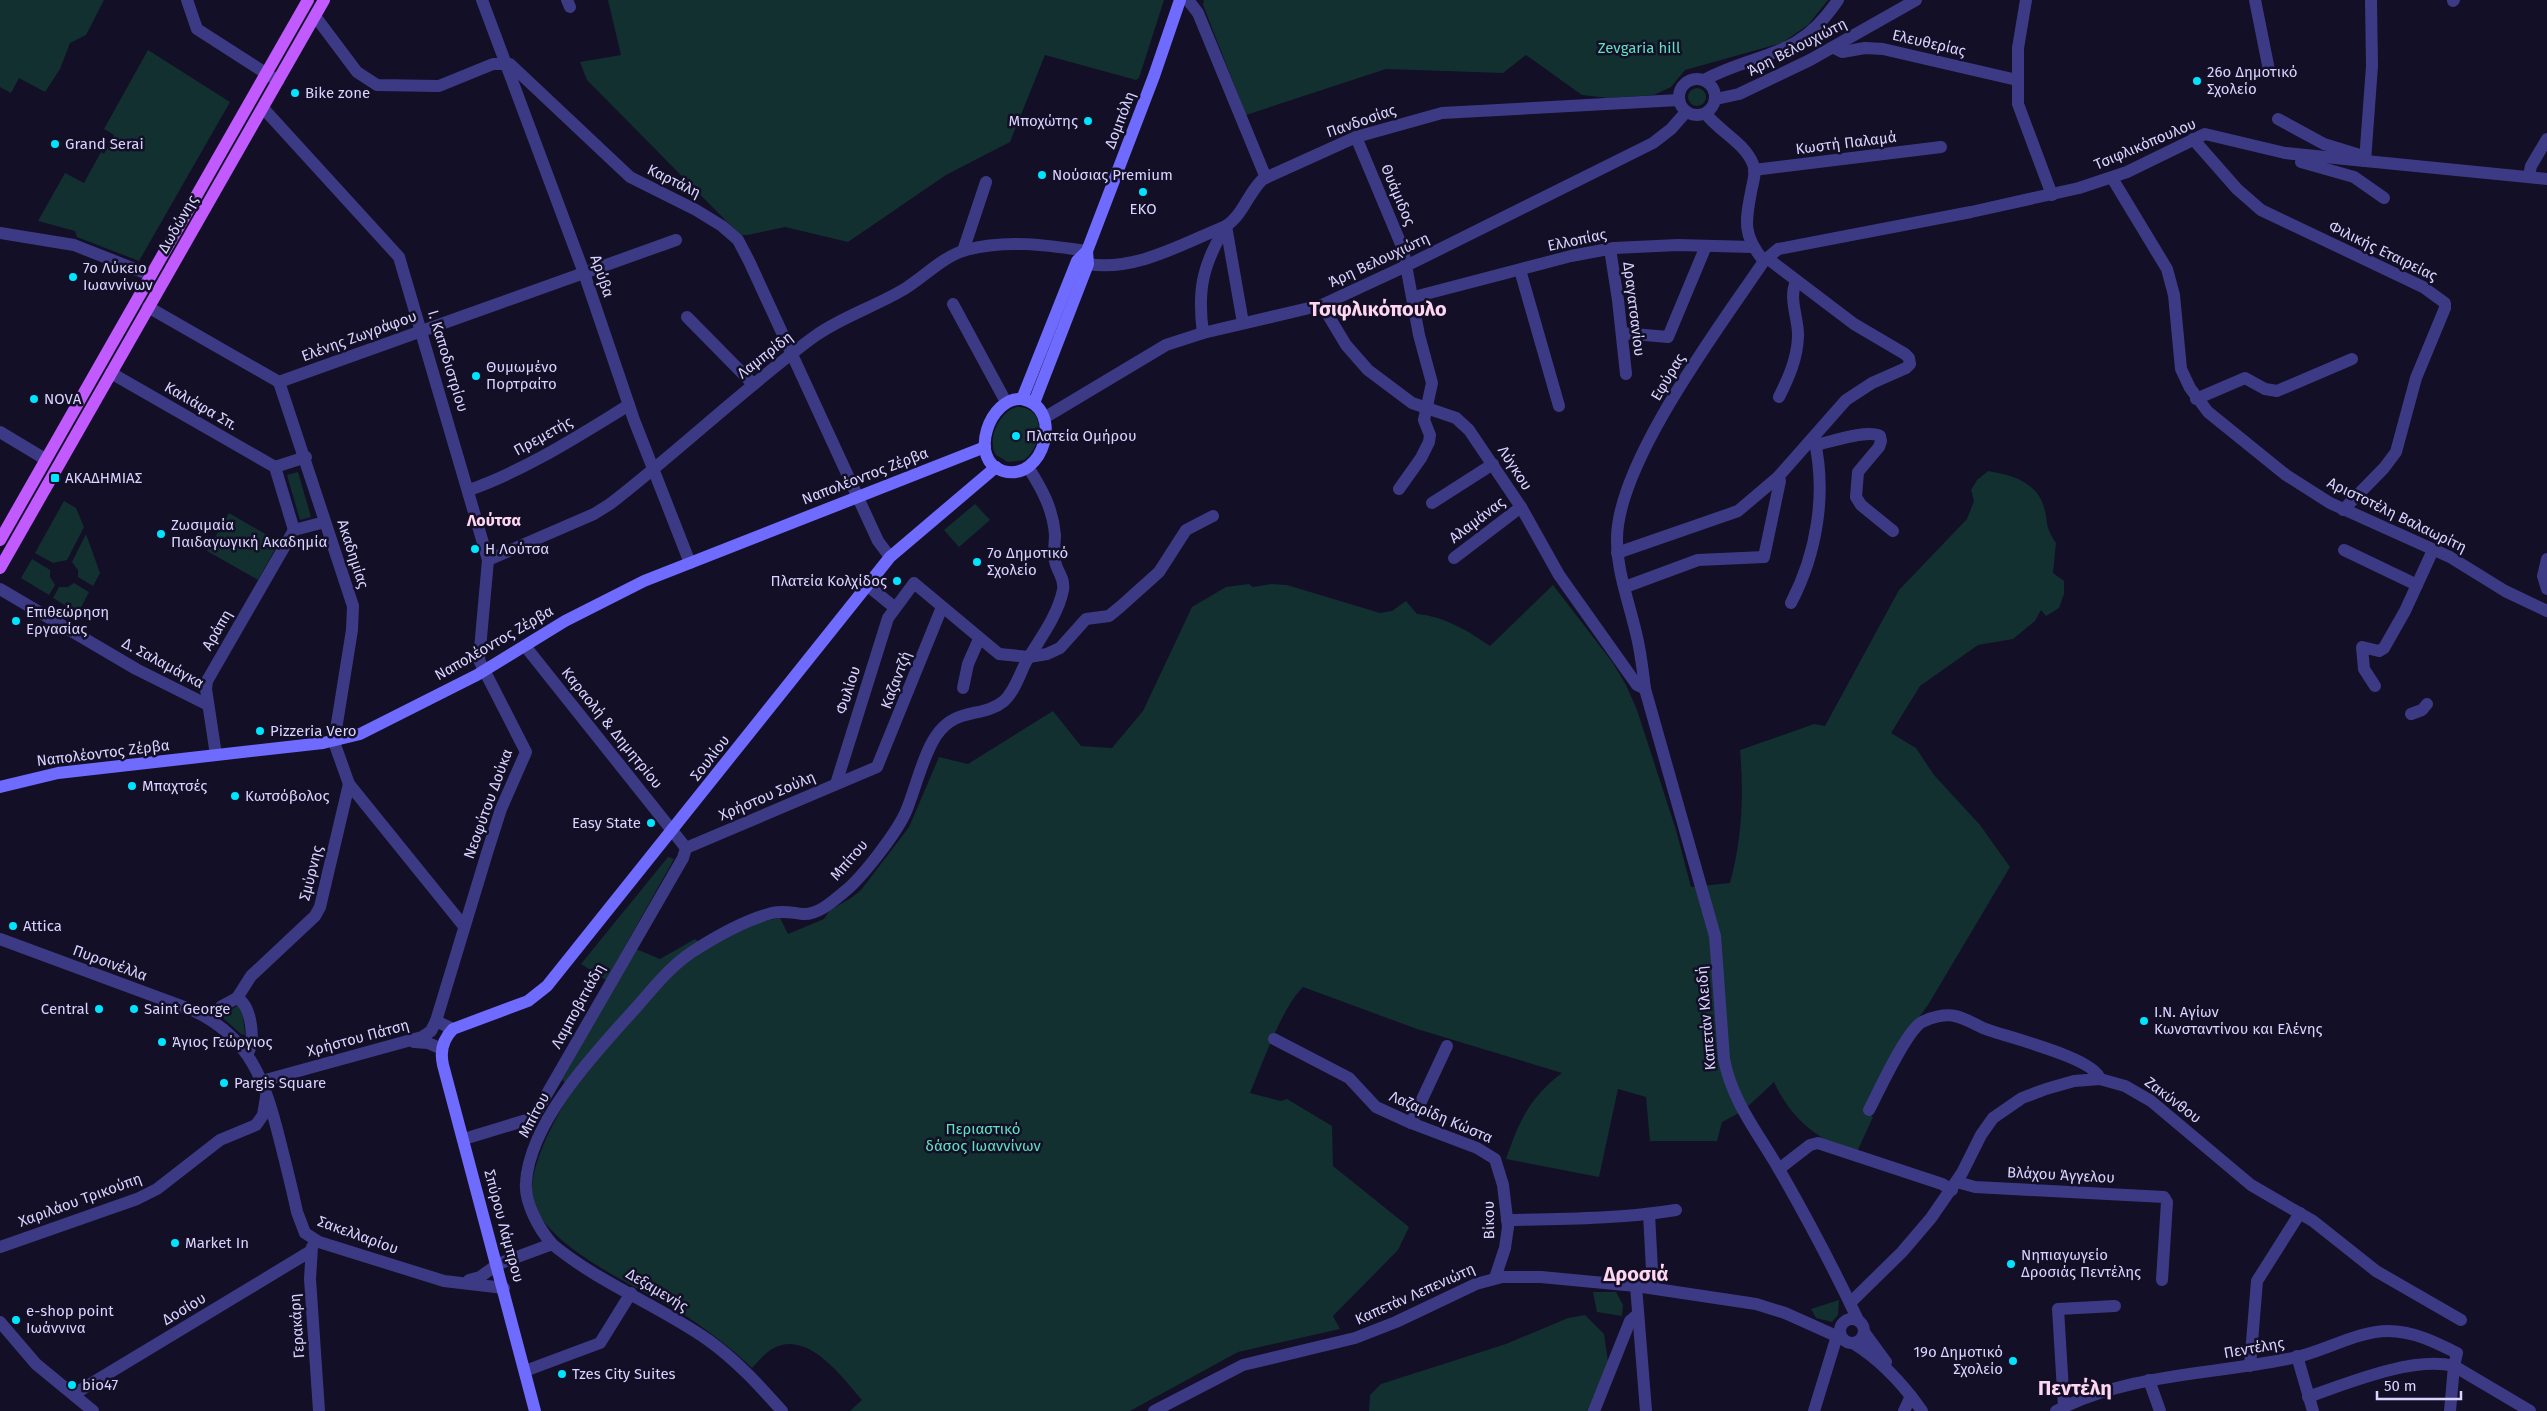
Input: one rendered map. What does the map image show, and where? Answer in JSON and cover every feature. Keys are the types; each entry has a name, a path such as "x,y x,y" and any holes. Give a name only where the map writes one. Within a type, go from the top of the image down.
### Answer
{"main road":[{"name":"Δωδώνης","path":"0,540 308,0"},
{"name":"Δωδώνης","path":"0,568 324,0"},
{"name":"Δομπόλη","path":"1028,401 1088,264 1087,251 1157,68 1180,0"},
{"name":"Δομπόλη","path":"1028,401 1077,260 1087,251"},
{"path":"1028,401 1044,418 1046,429 1043,443 1036,459 1028,467 1011,472 996,467 985,447 990,425 998,410 1006,402 1028,401"},
{"name":"Ναπολέοντος Ζέρβα","path":"0,787 58,773 334,742 360,734 485,671 565,621 644,581 985,447"},
{"name":"Σουλίου","path":"453,1029 528,1001 543,991 890,557 996,467"},
{"path":"442,1049 453,1029"},
{"name":"Σπύρου Λάμπρου","path":"442,1049 443,1065 536,1411"}],"street":[{"path":"187,0 197,30 278,81"},
{"name":"Αρύβα","path":"482,0 584,273 629,405 690,562"},
{"path":"1188,0 1198,14 1266,178"},
{"path":"1704,80 1729,68 1773,54 1798,42 1816,28 1838,0"},
{"name":"Άρη Βελουχιώτη","path":"1716,99 1739,94 1834,48 1916,0"},
{"path":"2026,0 2019,41 2017,80 2020,114 2052,195"},
{"path":"2255,0 2269,70"},
{"path":"2365,161 2372,66 2371,0"},
{"path":"315,16 357,72 377,85 439,86 490,65 506,63"},
{"name":"Ελευθερίας","path":"1834,48 1842,52 1865,48 1882,49 2017,80"},
{"name":"Καρτάλη","path":"506,63 525,76 630,177 696,210 734,236 750,261 859,496 880,546 890,557"},
{"path":"1694,79 1704,80 1712,86 1716,99 1713,108 1706,114 1694,115 1683,106 1680,91 1686,83 1694,79"},
{"name":"Πανδοσίας","path":"1088,264 1108,266 1132,262 1226,226 1236,217 1255,186 1266,178 1356,137 1442,113 1683,106"},
{"name":"Άρη Βελουχιώτη","path":"1044,418 1158,348 1203,333 1322,305 1406,266 1653,142 1671,130 1683,106"},
{"name":"Ι. Καποδιστρίου","path":"263,108 399,257 423,330 470,490 488,560 478,653 480,663 485,671"},
{"path":"1617,553 1738,511 1778,477 1814,440 1840,405 1854,393 1906,368 1910,362 1905,354 1854,324 1766,260 1752,247 1747,235 1746,220 1754,170 1746,154 1706,114"},
{"path":"2278,118 2324,144 2360,154 2365,161"},
{"name":"Τσιφλικόπουλου","path":"1766,260 1785,246 1869,232 2052,195 2112,178 2205,134 2278,152 2547,179"},
{"name":"Θυάμιδος","path":"1356,137 1401,244 1414,297 1419,334 1432,383 1426,408"},
{"name":"Φιλικής Εταιρείας","path":"2193,139 2238,189 2261,210 2423,287 2445,303 2445,308 2416,378 2396,452 2384,468 2343,510"},
{"path":"2529,176 2531,166 2547,139"},
{"name":"Κωστή Παλαμά","path":"1754,170 1941,147"},
{"path":"2278,152 2289,158 2354,177 2384,198"},
{"name":"Αριστοτέλη Βαλαωρίτη","path":"2112,178 2158,253 2170,278 2174,295 2180,361 2184,376 2196,399 2208,412 2269,462 2343,510 2434,550 2462,564 2510,593 2547,611"},
{"path":"963,250 986,182"},
{"path":"1226,226 1244,323"},
{"path":"1203,333 1199,298 1201,280 1215,245 1226,226"},
{"path":"0,233 74,245 150,275"},
{"name":"Ελένης Ζωγράφου","path":"279,382 676,240"},
{"name":"Λαμπρίδη","path":"488,560 600,510 654,468 753,384 827,328 905,288 963,250 996,245 1024,244 1087,251"},
{"name":"Ελλοπίας","path":"1414,297 1610,249 1653,245 1752,247"},
{"path":"1622,333 1668,337 1706,246"},
{"name":"Δραγατσανίου","path":"1610,249 1626,374"},
{"name":"Εφύρας","path":"1645,689 1638,638 1617,553 1620,511 1638,464 1698,360 1766,260"},
{"path":"1520,270 1559,406"},
{"path":"1779,397 1795,360 1798,326 1793,292 1796,282"},
{"path":"954,304 1006,402"},
{"name":"Λύγκου","path":"1322,305 1339,336 1359,362 1405,399 1450,415 1463,423 1521,507 1559,575 1584,612 1637,685 1645,689"},
{"path":"148,307 279,382"},
{"path":"688,317 753,384"},
{"path":"2196,399 2245,378 2265,389 2277,390 2352,359"},
{"name":"Καλιάφα Σπ.","path":"111,373 275,467"},
{"name":"Ακαδημίας","path":"279,382 306,458 353,611 334,742"},
{"name":"Πρεμετής","path":"470,490 487,484 546,454 629,405"},
{"path":"1399,489 1421,458 1429,442 1430,434 1424,420 1426,408"},
{"path":"0,432 45,459"},
{"path":"1814,440 1875,433 1880,436 1879,447 1857,476 1856,497 1861,505 1893,531"},
{"path":"1791,603 1802,581 1812,547 1818,515 1820,464 1814,440"},
{"path":"306,458 275,467 294,530 326,522"},
{"path":"1432,503 1493,464"},
{"name":"Μπίτου","path":"552,1244 542,1230 529,1202 526,1180 531,1157 545,1125 577,1077 656,984 691,953 749,922 772,913 789,911 806,914 816,912 850,887 900,825 937,734 957,716 991,708 1005,700 1013,690 1057,607 1063,583 1055,562 1054,530 1050,506 1028,467"},
{"path":"1625,587 1698,560 1764,557 1780,481 1778,477"},
{"name":"Αλαμάνας","path":"1454,558 1521,507"},
{"path":"942,607 999,654 1029,657 1056,651 1086,619 1112,614 1159,572 1186,530 1214,516"},
{"name":"Αράπη","path":"216,755 206,686 294,530"},
{"path":"2344,550 2418,585"},
{"path":"2375,686 2364,669 2362,647 2379,651 2383,650 2418,585 2434,550"},
{"path":"2547,559 2544,576 2547,589"},
{"name":"Φυλίου","path":"836,784 888,618 894,607 914,584 942,607"},
{"path":"867,585 894,607"},
{"name":"Δ. Σαλαμάγκα","path":"0,589 136,669 208,705"},
{"name":"Καζαντζή","path":"880,765 942,607"},
{"path":"963,688 968,664 979,639"},
{"name":"Καραολή & Δημητρίου","path":"525,646 673,830"},
{"name":"Νεοφύτου Δούκα","path":"436,1021 463,926 501,809 526,752 485,671"},
{"name":"Καπετάν Κλειδή","path":"1645,689 1713,927 1718,959 1724,1059 1728,1079 1741,1108 1779,1169 1858,1320 1863,1326 1864,1332 1888,1364 1893,1375"},
{"path":"2410,714 2422,710 2426,704"},
{"path":"334,742 349,784 463,926"},
{"name":"Χρήστου Σούλη","path":"686,848 880,765"},
{"name":"Σμύρνης","path":"237,998 250,976 315,916 320,908 349,784"},
{"path":"673,830 686,848"},
{"name":"Λαμποβιτιάδη","path":"464,1139 533,1118 684,858 686,848"},
{"name":"Πυρσινέλλα","path":"0,940 183,1006 208,1018 233,1037 248,1054"},
{"path":"208,1018 222,1006 237,998 245,1004 248,1011 251,1039 248,1054"},
{"path":"1869,1110 1896,1058 1918,1024 1946,1016 1957,1016 1989,1030 2044,1047 2090,1067 2099,1074 2100,1078"},
{"path":"436,1021 453,1029"},
{"name":"Χρήστου Πάτση","path":"264,1087 424,1036 431,1031 436,1021"},
{"name":"Λαζαρίδη Κώστα","path":"1274,1039 1344,1075 1353,1081 1372,1104 1410,1123 1477,1148 1496,1162"},
{"path":"392,1047 422,1042 442,1049"},
{"path":"1410,1123 1447,1046"},
{"name":"Σακελλαρίου","path":"248,1054 264,1087 301,1224 312,1245 427,1276 454,1282 504,1288"},
{"name":"Ζακύνθου","path":"1850,1303 1902,1252 1954,1186 1983,1130 1999,1114 2022,1098 2046,1089 2074,1081 2100,1078 2125,1086 2152,1101 2245,1181 2300,1213 2376,1271 2461,1320"},
{"name":"Χαριλάου Τρικούπη","path":"0,1247 137,1199 157,1189 216,1143 256,1125 263,1115 264,1087"},
{"name":"Βλάχου Άγγελου","path":"1779,1169 1810,1145 1818,1143 1942,1184 1954,1186 2164,1197 2167,1202 2162,1280"},
{"name":"Βίκου","path":"1495,1278 1505,1248 1507,1220 1503,1185 1496,1162"},
{"path":"1507,1220 1580,1219 1676,1210"},
{"path":"2250,1366 2257,1281 2300,1213"},
{"path":"1649,1214 1653,1288"},
{"path":"498,1264 552,1244"},
{"name":"Δεξαμενής","path":"552,1244 719,1349 740,1367 782,1411"},
{"name":"Δοσίου","path":"74,1394 312,1245"},
{"name":"Γερακάρη","path":"312,1245 310,1279 319,1411"},
{"name":"Σακελλαρίου","path":"454,1282 478,1278 498,1264"},
{"name":"Καπετάν Λεπενιώτη","path":"1154,1411 1243,1365 1363,1335 1476,1284 1495,1278 1528,1276 1653,1288 1767,1307 1841,1333"},
{"path":"1636,1286 1646,1411"},
{"path":"525,1371 600,1343 631,1293"},
{"path":"1814,1411 1850,1303"},
{"path":"2060,1409 2058,1308 2114,1306"},
{"path":"1594,1411 1630,1321 1638,1314"},
{"path":"1841,1333 1851,1318 1858,1320"},
{"path":"0,1322 36,1364 93,1411"},
{"name":"Πεντέλης","path":"2060,1409 2089,1396 2149,1380 2250,1366 2297,1356 2367,1334 2388,1331 2421,1337 2530,1411"},
{"path":"1841,1333 1860,1340 1864,1332"},
{"path":"1841,1333 1876,1359 1893,1375 1922,1411"},
{"path":"2297,1356 2312,1411"},
{"path":"2308,1397 2392,1370 2438,1364 2456,1359 2450,1411"},
{"path":"2149,1380 2160,1411"},
{"path":"1904,1411 1911,1396"}],"green space":[{"path":"0,0 104,0 86,35 70,43 60,69 45,92 19,78 11,93 0,87"},
{"path":"608,0 1164,0 1139,78 1136,80 1045,55 1010,142 946,175 848,242 785,227 740,235 587,80 580,62 621,55"},
{"name":"Zevgaria hill","path":"1204,0 1828,0 1808,25 1782,43 1685,70 1671,87 1654,95 1608,98 1582,95 1526,55 1503,73 1386,69 1246,115 1203,5"},
{"path":"148,50 230,102 139,261 77,237 75,231 38,221 65,173 84,183 101,152 104,154 114,135 104,129"},
{"path":"1697,88 1703,91 1706,97 1703,103 1697,106 1691,103 1688,97 1691,91"},
{"name":"Πλατεία Ομήρου","path":"1017,407 1034,413 1038,420 1038,438 1030,454 1024,460 1008,462 996,455 993,449 994,434 996,426 1005,414"},
{"name":"Περιαστικό δάσος Ιωαννίνων","path":"1988,471 2014,477 2022,481 2029,485 2040,498 2044,507 2048,528 2056,543 2053,573 2064,581 2064,594 2059,608 2046,616 2041,610 2035,621 2013,639 1978,645 1920,686 1891,733 1916,748 1934,775 1980,825 2010,867 1928,1005 1916,1021 1865,1110 1873,1117 1856,1154 1829,1142 1807,1127 1789,1107 1774,1082 1743,1111 1722,1122 1717,1141 1650,1141 1646,1097 1618,1089 1599,1177 1506,1159 1527,1111 1542,1091 1562,1073 1417,1029 1303,987 1295,996 1280,1022 1250,1093 1281,1101 1287,1099 1332,1126 1333,1166 1409,1227 1398,1250 1333,1316 1340,1329 1238,1352 1130,1411 850,1411 862,1400 834,1368 811,1350 798,1345 785,1344 769,1351 752,1368 690,1318 593,1263 570,1247 551,1230 538,1212 532,1194 535,1168 552,1125 573,1089 562,1080 636,949 660,959 695,939 706,947 755,923 780,918 788,934 824,919 830,910 861,890 909,827 939,757 968,764 1053,711 1081,746 1112,748 1143,711 1192,607 1226,587 1249,584 1253,587 1271,584 1287,585 1380,613 1392,611 1406,601 1417,614 1446,621 1490,646 1553,585 1613,663 1626,685 1637,710 1676,830 1691,887 1730,883 1741,817 1740,750 1814,724 1825,726 1899,590 1967,519 1974,501 1971,490 1977,480"},
{"path":"298,472 311,517 300,520 287,475"},
{"path":"64,501 76,508 84,527 67,560 53,563 35,553"},
{"path":"975,504 990,520 959,547 944,530"},
{"path":"229,513 279,542 258,580 207,551"},
{"path":"86,534 100,573 93,586 78,577 78,570 72,562"},
{"path":"32,559 50,570 50,577 55,585 49,595 21,578"},
{"path":"74,583 89,592 78,613 53,598 59,587 68,587"},
{"path":"668,857 674,859 606,980 581,964"},
{"path":"237,1006 242,1008 245,1035 241,1034 224,1019 224,1014"},
{"path":"1593,1292 1616,1292 1623,1305 1622,1316 1597,1312"},
{"path":"1839,1300 1838,1315 1832,1322 1816,1318 1811,1309"},
{"path":"1585,1315 1604,1334 1608,1362 1588,1411 1369,1411 1370,1395 1381,1384 1506,1344 1568,1318"}],"place":[{"name":"26ο Δημοτικό Σχολείο","path":"2197,81"},
{"name":"Bike zone","path":"295,93"},
{"name":"Μποχώτης","path":"1088,121"},
{"name":"Grand Serai","path":"55,144"},
{"name":"Νούσιας Premium","path":"1042,175"},
{"name":"EKO","path":"1143,192"},
{"name":"7ο Λύκειο Ιωαννίνων","path":"73,277"},
{"name":"Θυμωμένο Πορτραίτο","path":"476,376"},
{"name":"NOVA","path":"34,399"},
{"name":"Πλατεία Ομήρου","path":"1016,436"},
{"name":"ΑΚΑΔΗΜΙΑΣ","path":"55,478"},
{"name":"Ζωσιμαία Παιδαγωγική Ακαδημία","path":"161,534"},
{"name":"Η Λούτσα","path":"475,549"},
{"name":"7ο Δημοτικό Σχολείο","path":"977,562"},
{"name":"Πλατεία Κολχίδος","path":"897,581"},
{"name":"Επιθεώρηση Εργασίας","path":"16,621"},
{"name":"Pizzeria Vero","path":"260,731"},
{"name":"Μπαχτσές","path":"132,786"},
{"name":"Κωτσόβολος","path":"235,796"},
{"name":"Easy State","path":"651,823"},
{"name":"Attica","path":"13,926"},
{"name":"Central","path":"99,1009"},
{"name":"Saint George","path":"134,1009"},
{"name":"Ι.Ν. Αγίων Κωνσταντίνου και Ελένης","path":"2144,1021"},
{"name":"Άγιος Γεώργιος","path":"162,1042"},
{"name":"Pargis Square","path":"224,1083"},
{"name":"Market In","path":"175,1243"},
{"name":"Νηπιαγωγείο Δροσιάς Πεντέλης","path":"2011,1264"},
{"name":"e-shop point Ιωάννινα","path":"16,1320"},
{"name":"19ο Δημοτικό Σχολείο","path":"2013,1361"},
{"name":"Tzes City Suites","path":"562,1374"},
{"name":"bio47","path":"72,1385"}],"district":[{"name":"Τσιφλικόπουλο","path":"1378,309"},
{"name":"Λούτσα","path":"494,520"},
{"name":"Δροσιά","path":"1636,1274"},
{"name":"Πεντέλη","path":"2075,1388"}]}
